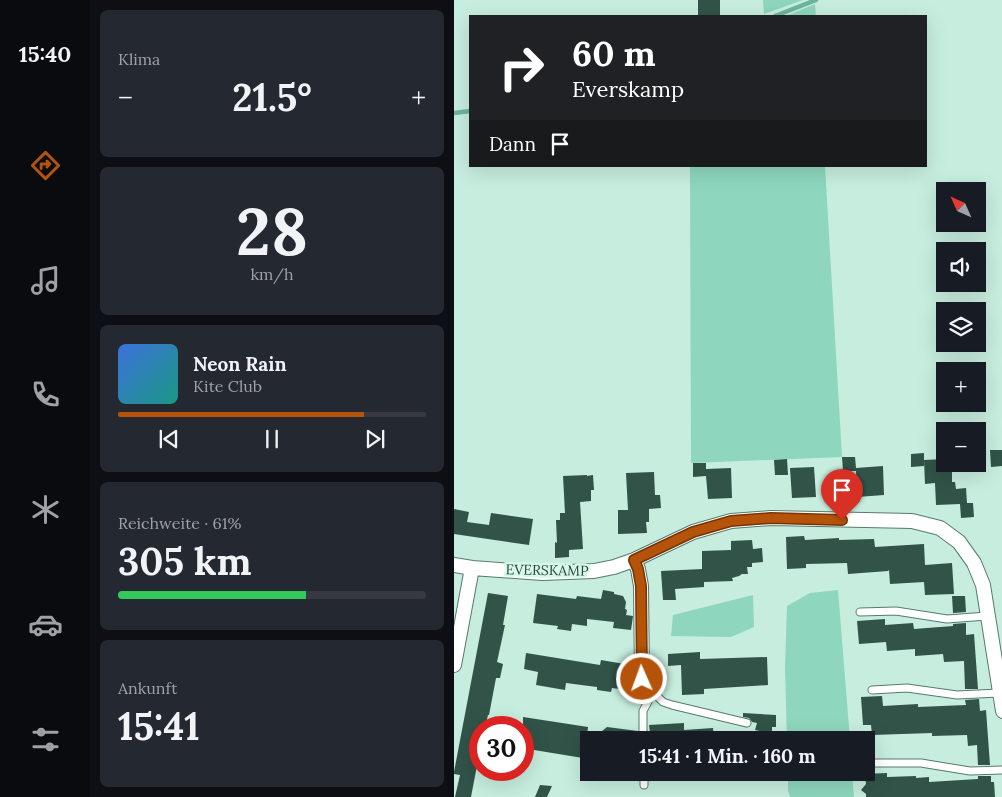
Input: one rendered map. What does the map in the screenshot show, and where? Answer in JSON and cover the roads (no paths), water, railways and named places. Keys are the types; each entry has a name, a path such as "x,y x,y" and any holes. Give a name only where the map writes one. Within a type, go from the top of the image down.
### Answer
{"street":[{"name":"EVERSKAMP","path":"454,565 542,573 594,571 634,560 693,532 731,521 771,518 912,521 940,528 959,542 974,563 982,585 987,616 998,659 999,693 1002,711"},
{"path":"634,560 638,569 641,586 642,679 653,692"},
{"path":"454,664 472,568"}],"lane":[{"path":"860,612 896,611 947,619 987,616"},
{"path":"872,690 907,688 958,695 999,693"},
{"path":"643,731 643,712 653,692 663,702 672,705 748,723"},
{"path":"875,764 921,763 970,771 1002,770"}],"waterway":[{"path":"778,15 816,0"},
{"path":"454,113 469,111"}]}
